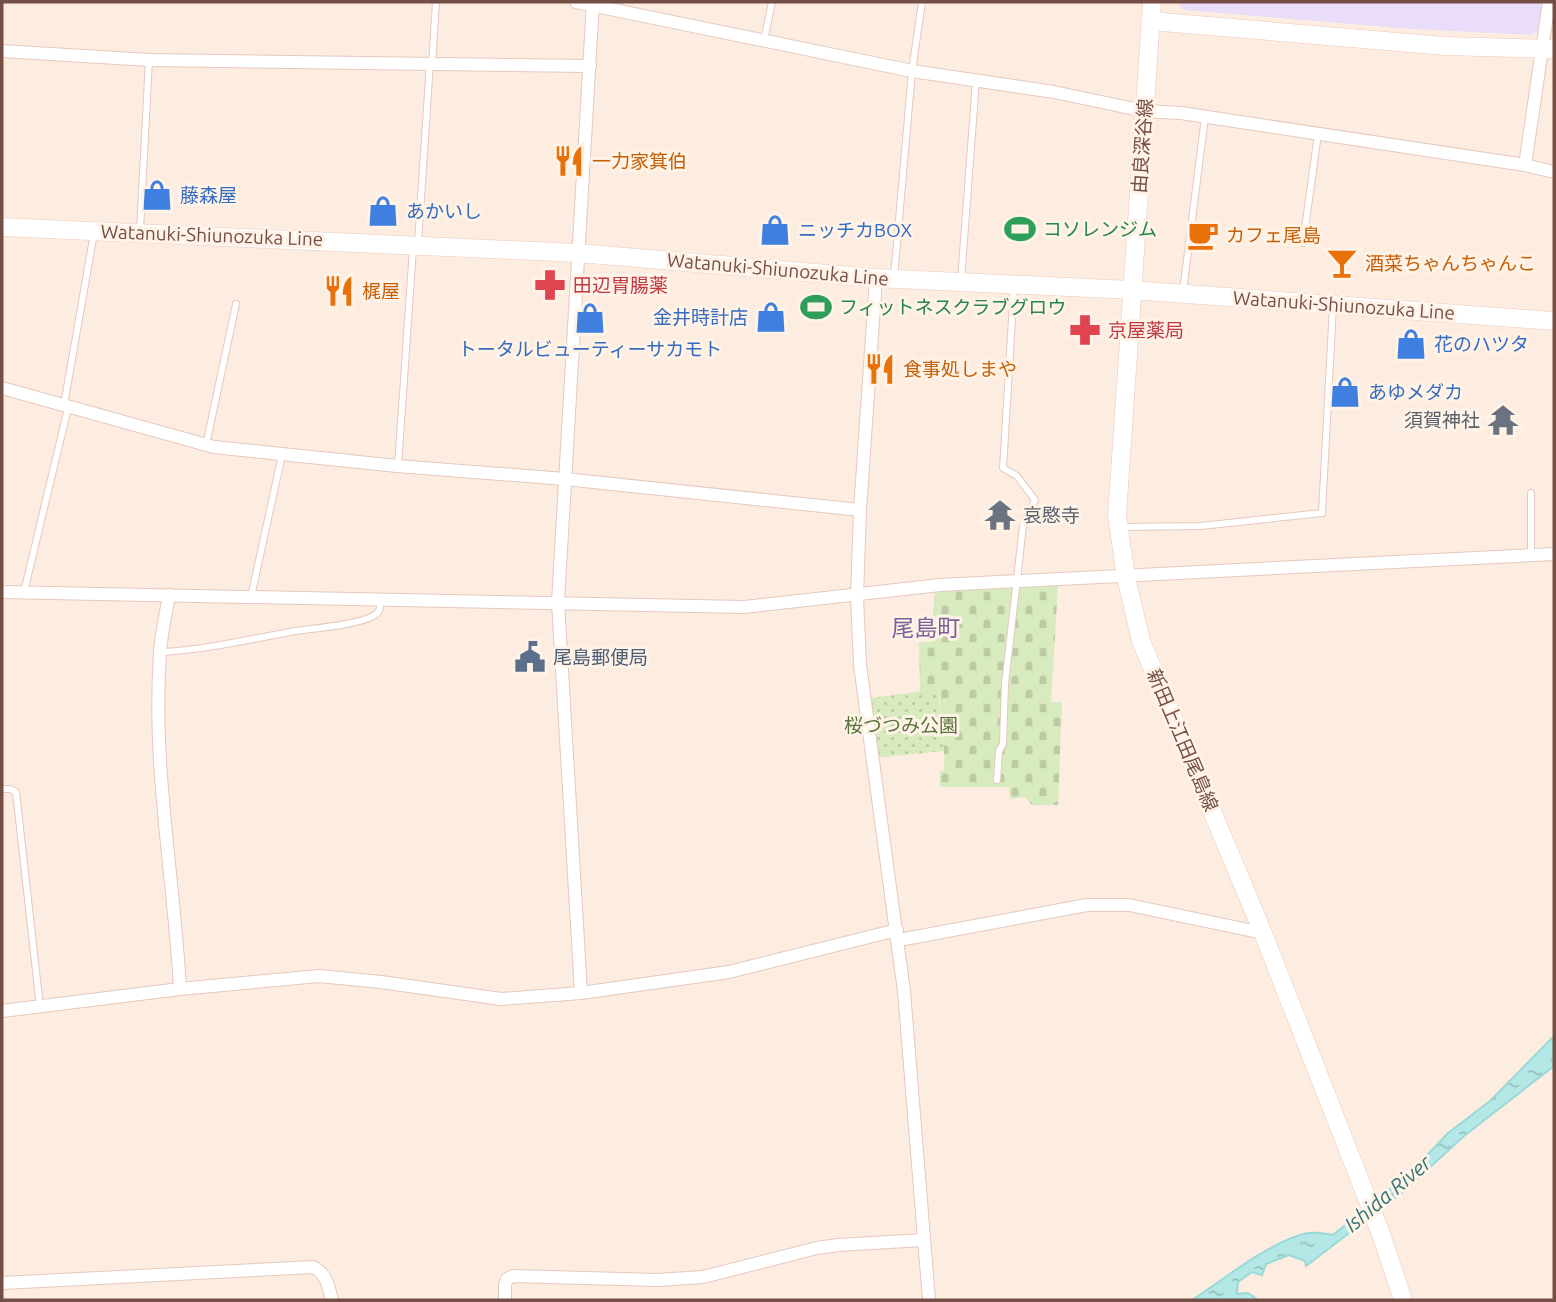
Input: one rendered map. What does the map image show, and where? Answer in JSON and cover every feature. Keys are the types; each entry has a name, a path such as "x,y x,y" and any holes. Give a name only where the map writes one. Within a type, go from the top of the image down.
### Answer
{"main road":[{"name":"由良深谷線","path":"1131,290 1152,2"},
{"path":"1150,21 1396,42 1548,49"},
{"name":"Watanuki-Shiunozuka Line","path":"2,227 578,253 885,279 1183,293 1554,321"},
{"name":"新田上江田尾島線","path":"1131,290 1116,516 1126,577 1141,641 1263,933 1381,1234 1403,1300"}],"street":[{"path":"576,2 593,3 912,71 1054,92 1144,111 1205,117 1525,165 1554,172"},
{"path":"1525,165 1548,49 1549,2"},
{"path":"581,993 558,602 593,3"},
{"path":"2,51 149,60 590,66"},
{"path":"885,279 860,510 857,596 860,665 898,935 929,1300"},
{"path":"2,388 206,445 860,510"},
{"path":"2,592 744,607 940,585 1554,555"},
{"path":"169,595 160,652 159,740 161,791 180,989"},
{"path":"2,1011 180,989 319,976 501,999 581,993 729,972 898,935 1087,905 1129,905 1263,933"},
{"path":"505,1300 507,1279 513,1276 657,1280 704,1277 827,1247 923,1240"},
{"path":"2,1283 313,1267 321,1271 327,1280 332,1300"}],"lane":[{"path":"398,466 436,2"},
{"path":"764,41 772,2"},
{"path":"885,279 922,2"},
{"path":"140,232 149,60"},
{"path":"961,282 976,81"},
{"path":"1183,293 1205,117"},
{"path":"1303,243 1318,134"},
{"path":"24,592 66,408 94,231"},
{"path":"997,780 999,751 1003,744 1005,684 1023,526 1035,500 1017,476 1003,468 1014,284"},
{"path":"206,445 236,304"},
{"path":"1118,527 1201,526 1322,513 1333,304"},
{"path":"251,597 282,454"},
{"path":"1531,493 1531,556"},
{"path":"160,652 219,646 257,637 348,623 375,615 380,610 381,599"},
{"path":"2,789 16,792 40,1007"}],"shaded area":[{"path":"1176,2 1543,2 1538,31 1531,35 1412,29 1184,10"}],"green space":[{"path":"1058,586 1051,702 1062,702 1058,805 1032,805 1025,797 1010,799 1009,787 940,787 940,771 944,771 944,751 939,690 920,692 919,642 930,642 935,592"},
{"name":"桜づつみ公園","path":"938,689 944,751 874,758 865,699"}],"water":[{"name":"Ishida River","path":"1552,1038 1554,1066 1464,1136 1403,1192 1306,1266 1305,1261 1289,1255 1266,1264 1262,1275 1252,1272 1238,1282 1237,1294 1248,1293 1258,1300 1192,1300 1258,1255 1286,1241 1308,1233 1333,1235 1412,1171 1448,1133 1490,1101"}],"place":[{"name":"一力家箕伯","path":"569,161"},
{"name":"藤森屋","path":"157,195"},
{"name":"あかいし","path":"383,211"},
{"name":"コソレンジム","path":"1020,229"},
{"name":"ニッチカBOX","path":"775,230"},
{"name":"カフェ尾島","path":"1203,235"},
{"name":"酒菜ちゃんちゃんこ","path":"1342,263"},
{"name":"田辺胃腸薬","path":"550,285"},
{"name":"梶屋","path":"339,291"},
{"name":"フィットネスクラブグロウ","path":"816,307"},
{"name":"金井時計店","path":"771,317"},
{"name":"トータルビューティーサカモト","path":"590,318"},
{"name":"京屋薬局","path":"1085,330"},
{"name":"花のハツタ","path":"1411,344"},
{"name":"食事処しまや","path":"880,369"},
{"name":"あゆメダカ","path":"1345,392"},
{"name":"須賀神社","path":"1503,420"},
{"name":"哀愍寺","path":"1000,515"},
{"name":"尾島郵便局","path":"530,657"}],"district":[{"name":"尾島町","path":"926,628"}]}
